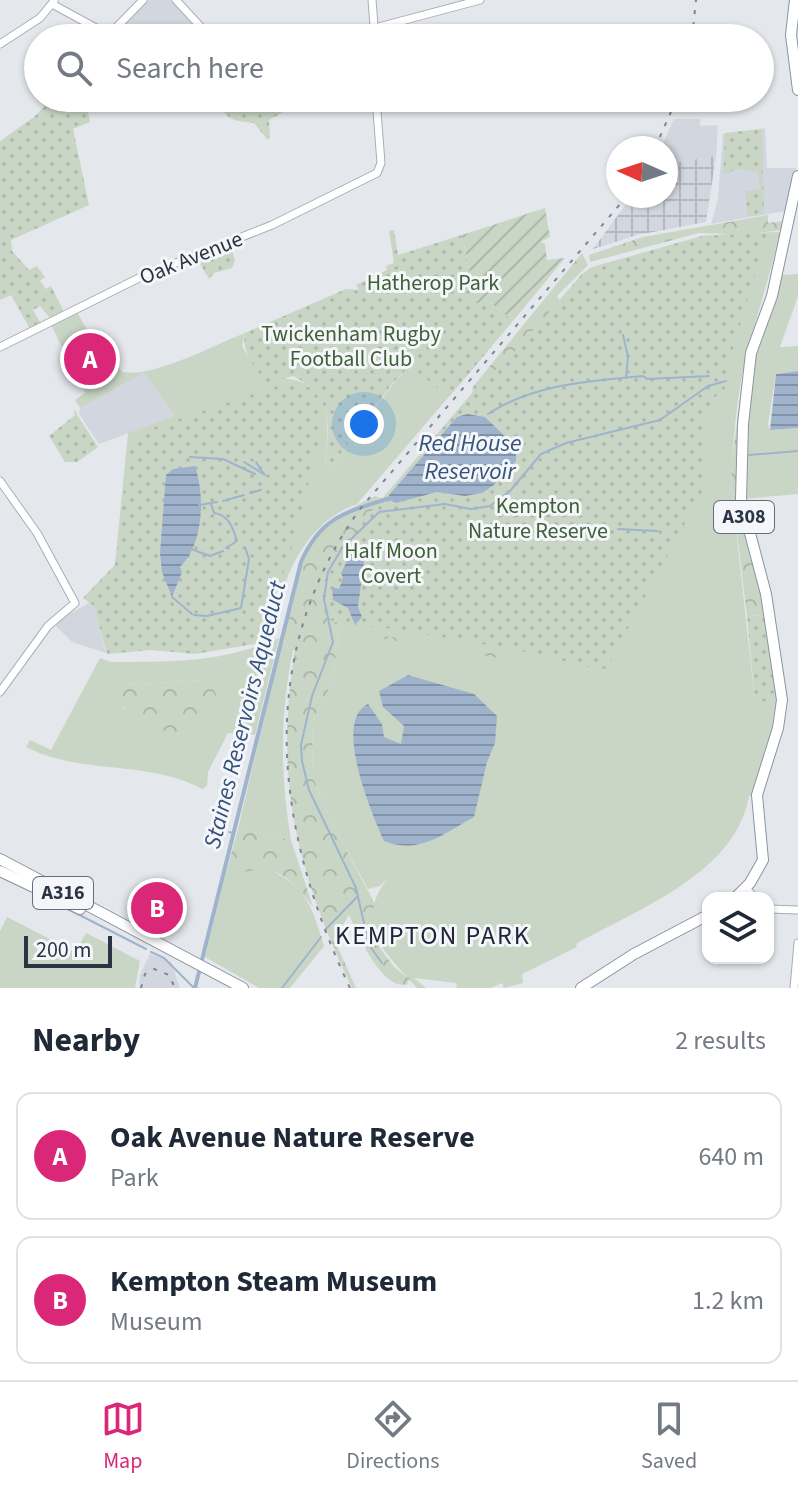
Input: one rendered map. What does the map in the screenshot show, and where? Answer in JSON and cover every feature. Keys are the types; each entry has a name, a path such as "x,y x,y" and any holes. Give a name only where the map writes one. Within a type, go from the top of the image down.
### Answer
{"highway":[{"path":"795,0 791,35 798,90"},
{"name":"A308","path":"742,892 765,855 757,795 781,717 782,700 766,594 741,499 742,447 751,353 772,296 798,176"},
{"name":"A316","path":"0,856 211,973 231,988"},
{"name":"A316","path":"0,868 243,988"},
{"path":"581,988 647,946 702,918"}],"street":[{"path":"120,24 143,0"},
{"path":"176,0 198,24"},
{"path":"372,0 375,24"},
{"path":"390,24 480,0"},
{"path":"31,24 54,2 91,24"},
{"path":"0,44 24,29"},
{"name":"Oak Avenue","path":"0,347 143,276 272,225 381,169 377,112"},
{"path":"0,481 37,533 75,601 73,607 48,626 0,692"},
{"path":"746,888 750,892"},
{"path":"774,909 798,910"},
{"path":"794,988 798,943"}],"shaded area":[{"path":"148,0 173,0 195,24 125,24"},
{"path":"674,119 700,119 700,126 718,125 716,156 678,162 678,136 666,136"},
{"path":"765,128 767,168 796,168 786,211 711,224 718,199 723,134"},
{"path":"716,156 706,222 637,235 593,249 623,208 678,208 678,162"},
{"path":"144,373 175,416 99,444 79,414 80,408"},
{"path":"89,603 94,606 106,653 72,642 53,623"},
{"path":"150,954 171,962 180,988 139,988 140,975"}],"green space":[{"path":"39,112 88,112 90,122 73,129 89,205 11,240 12,251 29,270 37,266 45,277 40,281 46,289 51,286 64,312 51,319 40,306 33,310 41,324 30,329 11,295 0,300 0,141"},
{"path":"225,112 284,112 269,120 270,138 267,139 254,123 235,120"},
{"path":"762,129 764,214 748,217 745,191 760,189 758,172 738,169 723,174 725,133"},
{"path":"545,208 550,237 540,242 545,244 547,260 565,258 513,321 491,303 468,303 471,279 462,235"},
{"name":"Kempton Nature Reserve","path":"768,215 768,223 784,221 782,230 757,233 782,232 767,292 778,239 765,242 724,379 725,391 355,625 339,624 333,681 313,720 312,775 334,827 374,902 373,925 380,948 394,967 410,979 406,985 396,984 379,969 349,915 334,939 356,988 352,988 304,863 289,783 287,741 295,650 289,650 282,635 294,587 308,551 332,522 351,509 375,496 391,501 474,394 472,388 582,253 588,265 557,296 572,315 654,252 702,236 728,234 699,233 590,262 589,255 643,237"},
{"path":"394,230 398,255 462,235 471,279 469,303 491,303 513,321 449,397 410,366 392,384 330,468 325,464 328,436 326,412 316,392 293,376 267,384 247,352 245,333 346,289 359,290 356,285 387,270 386,266 394,263 389,231"},
{"name":"Kempton Nature Reserve","path":"782,232 778,239 765,242 724,379 725,391 716,396 704,418 706,485 607,667 602,670 490,646 386,628 346,625 327,616 321,599 322,590 341,547 489,373 501,367 582,274 592,267 702,236"},
{"path":"778,239 742,375 731,485 755,701 782,700 757,795 749,796 740,823 725,847 705,867 655,902 576,944 577,947 522,974 523,983 504,988 502,983 491,988 457,988 456,983 414,978 426,988 417,988 385,951 373,926 372,912 387,879 380,886 368,889 334,827 312,775 313,720 333,681 339,624 662,423 725,391 724,379 765,241"},
{"path":"230,244 235,261 232,268 214,273 209,279 195,255"},
{"path":"798,274 798,296 780,347 798,346 798,371 776,374 768,424 770,430 798,428 798,494 743,499 744,438 756,353 782,275"},
{"path":"767,295 745,384 737,443 737,487 766,615 747,616 731,485 732,461 744,368"},
{"path":"77,312 90,335 111,348 110,354 122,372 135,373 167,365 245,333 242,346 263,379 301,382 313,388 321,398 327,426 325,464 330,468 393,384 417,358 482,358 357,504 332,517 311,537 295,561 284,587 280,584 262,635 117,570 89,592 115,565 128,433 175,416 144,373 80,408 75,400 85,393 51,325"},
{"path":"292,381 310,388 318,397 323,426 293,544 260,643 195,654 151,650 107,654 94,606 83,598 115,565 130,440 137,433"},
{"path":"74,410 98,447 77,462 65,462 49,436 75,415"},
{"path":"766,615 782,700 755,702 747,616"},
{"path":"347,630 512,656 511,660 347,633"},
{"path":"279,638 255,735 228,733 208,772 207,786 202,789 160,774 69,761 26,747 30,740 51,750 100,658 111,662 176,661 217,657","holes":["201,680 144,722 123,707 125,685"]},
{"path":"283,638 289,650 293,650 283,745 291,840 238,829"},
{"path":"201,680 211,683 217,697 197,743 141,721 117,697 125,685"},
{"path":"238,829 291,840 313,907 293,884 276,872 255,870 225,876"},
{"path":"262,867 288,880 304,896 324,946 290,988 259,988 205,957 225,876"},
{"path":"7,917 75,952 86,933 140,961 135,988 0,988 0,931"}],"water":[{"path":"798,371 798,428 770,430 776,374"},
{"name":"Red House Reservoir","path":"467,414 485,417 521,452 516,454 516,461 482,493 465,496 437,492 396,503 391,501 389,495 457,417"},
{"path":"195,466 201,505 198,533 194,546 180,567 182,572 172,597 162,572 160,553 166,475 173,469"},
{"path":"352,551 365,554 358,607 362,617 355,625 348,608 333,600 332,587 339,589 343,578 341,573"},
{"path":"408,675 474,694 497,716 495,743 487,762 474,817 430,841 408,846 384,841 358,769 354,729 358,714 368,704 382,724 384,737 401,744 404,726 383,707 379,691"}],"waterway":[{"path":"623,335 628,357 626,378"},
{"path":"488,414 524,396 562,386 643,376 647,379 709,376"},
{"path":"382,963 369,945 356,888 309,790 302,761 301,745 312,696 333,642 324,599 328,572 342,548 379,512 445,504 471,509 490,506 510,491 541,454 566,443 660,420 708,386 726,381"},
{"path":"749,455 798,451"},
{"path":"190,457 223,459 255,474"},
{"path":"244,462 265,475"},
{"path":"256,462 264,474"},
{"path":"250,493 261,490"},
{"path":"223,501 244,495"},
{"name":"Staines Reservoirs Aqueduct","path":"195,988 301,562 317,535 327,525 348,512 390,498"},
{"path":"199,505 217,502"},
{"path":"211,504 214,513 230,523 237,541 226,548"},
{"path":"618,529 657,531"},
{"path":"194,615 207,616 241,608 249,559 245,547"},
{"path":"191,549 210,556 223,551"},
{"path":"172,597 192,614"},
{"name":"Staines Reservoirs Aqueduct","path":"229,832 233,833"},
{"path":"325,930 357,897"},
{"path":"58,904 146,949"},
{"path":"282,988 321,937"},
{"path":"151,952 164,958 193,987"}],"railway":[{"path":"693,24 696,0"},
{"path":"660,136 671,112"},
{"path":"350,988 325,928 305,867 292,806 287,745 290,684 303,624 326,566 360,509 617,208"},
{"path":"141,988 145,974 154,969 169,975 175,988"}],"place":[{"name":"Oak Avenue Nature Reserve","path":"90,359"},
{"name":"Kempton Steam Museum","path":"157,908"}],"district":[{"name":"KEMPTON PARK","path":"433,935"}],"park label":[{"name":"Hatherop Park","path":"433,283"},
{"name":"Twickenham Rugby Football Club","path":"351,346"},
{"name":"Half Moon Covert","path":"391,564"}]}
